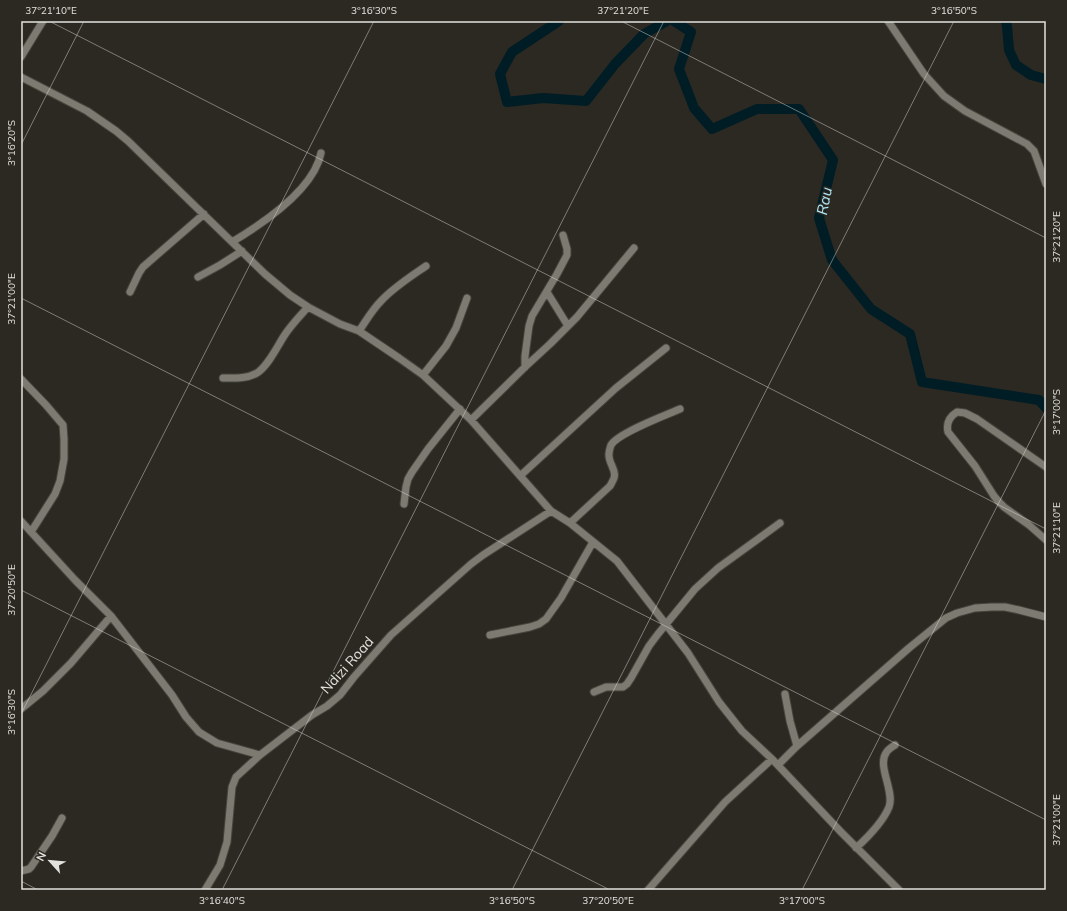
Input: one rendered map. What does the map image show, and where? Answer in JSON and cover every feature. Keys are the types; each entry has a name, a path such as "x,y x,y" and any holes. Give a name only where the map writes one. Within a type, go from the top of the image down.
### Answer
{"street":[{"path":"21,57 43,21"},
{"path":"888,21 924,74 944,96 964,112 1027,144 1032,149 1046,184"},
{"path":"22,79 87,111 116,131 265,274 290,295 308,307 359,332 399,358 423,375 460,409 551,511 570,523 617,561 688,653 726,713 742,731 778,765 856,848 899,890"},
{"path":"232,242 273,214 298,191 317,166 322,153"},
{"path":"130,292 143,267 204,214"},
{"path":"525,367 529,326 532,316 564,262 567,249 563,235"},
{"path":"471,420 568,326 634,248"},
{"path":"198,277 242,251"},
{"path":"359,332 381,301 408,278 426,266"},
{"path":"547,292 568,326"},
{"path":"423,375 446,346 456,328 467,298"},
{"path":"223,378 246,378 262,369 285,334 308,307"},
{"path":"520,476 616,388 666,348"},
{"path":"21,379 63,425 64,439 64,459 60,481 55,494 31,532"},
{"path":"404,504 406,487 412,472 428,449 460,409"},
{"path":"570,523 610,486 614,478 614,471 609,460 612,445 624,435 648,422 680,409"},
{"path":"1046,467 972,416 957,412 948,421 948,432 976,466 994,496 1004,507 1030,525 1046,540"},
{"name":"Ndizi Road","path":"205,890 220,865 227,842 232,787 236,777 260,755 340,695 392,635 471,564 551,511"},
{"path":"21,521 75,580 111,616 172,695 186,718 199,732 217,743 260,755"},
{"path":"594,692 606,687 623,687 627,684 649,646 665,624 695,589 718,568 780,523"},
{"path":"490,635 530,627 539,624 546,619 561,598 593,542"},
{"path":"778,765 797,746 909,648 946,618 975,608 992,607 1005,607 1046,617"},
{"path":"21,709 43,691 71,663 111,616"},
{"path":"785,694 797,746"},
{"path":"856,848 876,827 890,806 890,790 886,776 884,758 885,753 895,745"},
{"path":"648,890 725,802 772,759"},
{"path":"21,871 31,867 62,818"}],"waterway":[{"name":"Rau","path":"559,21 512,52 500,74 507,102 543,98 586,101 615,64 644,34 667,21"},
{"name":"Rau","path":"674,21 691,32 679,69 694,108 712,129 757,109 799,109 833,160 819,218 832,260 871,309 910,334 922,382 1039,400 1046,408"},
{"path":"1006,21 1009,50 1016,65 1031,75 1046,79"}]}
